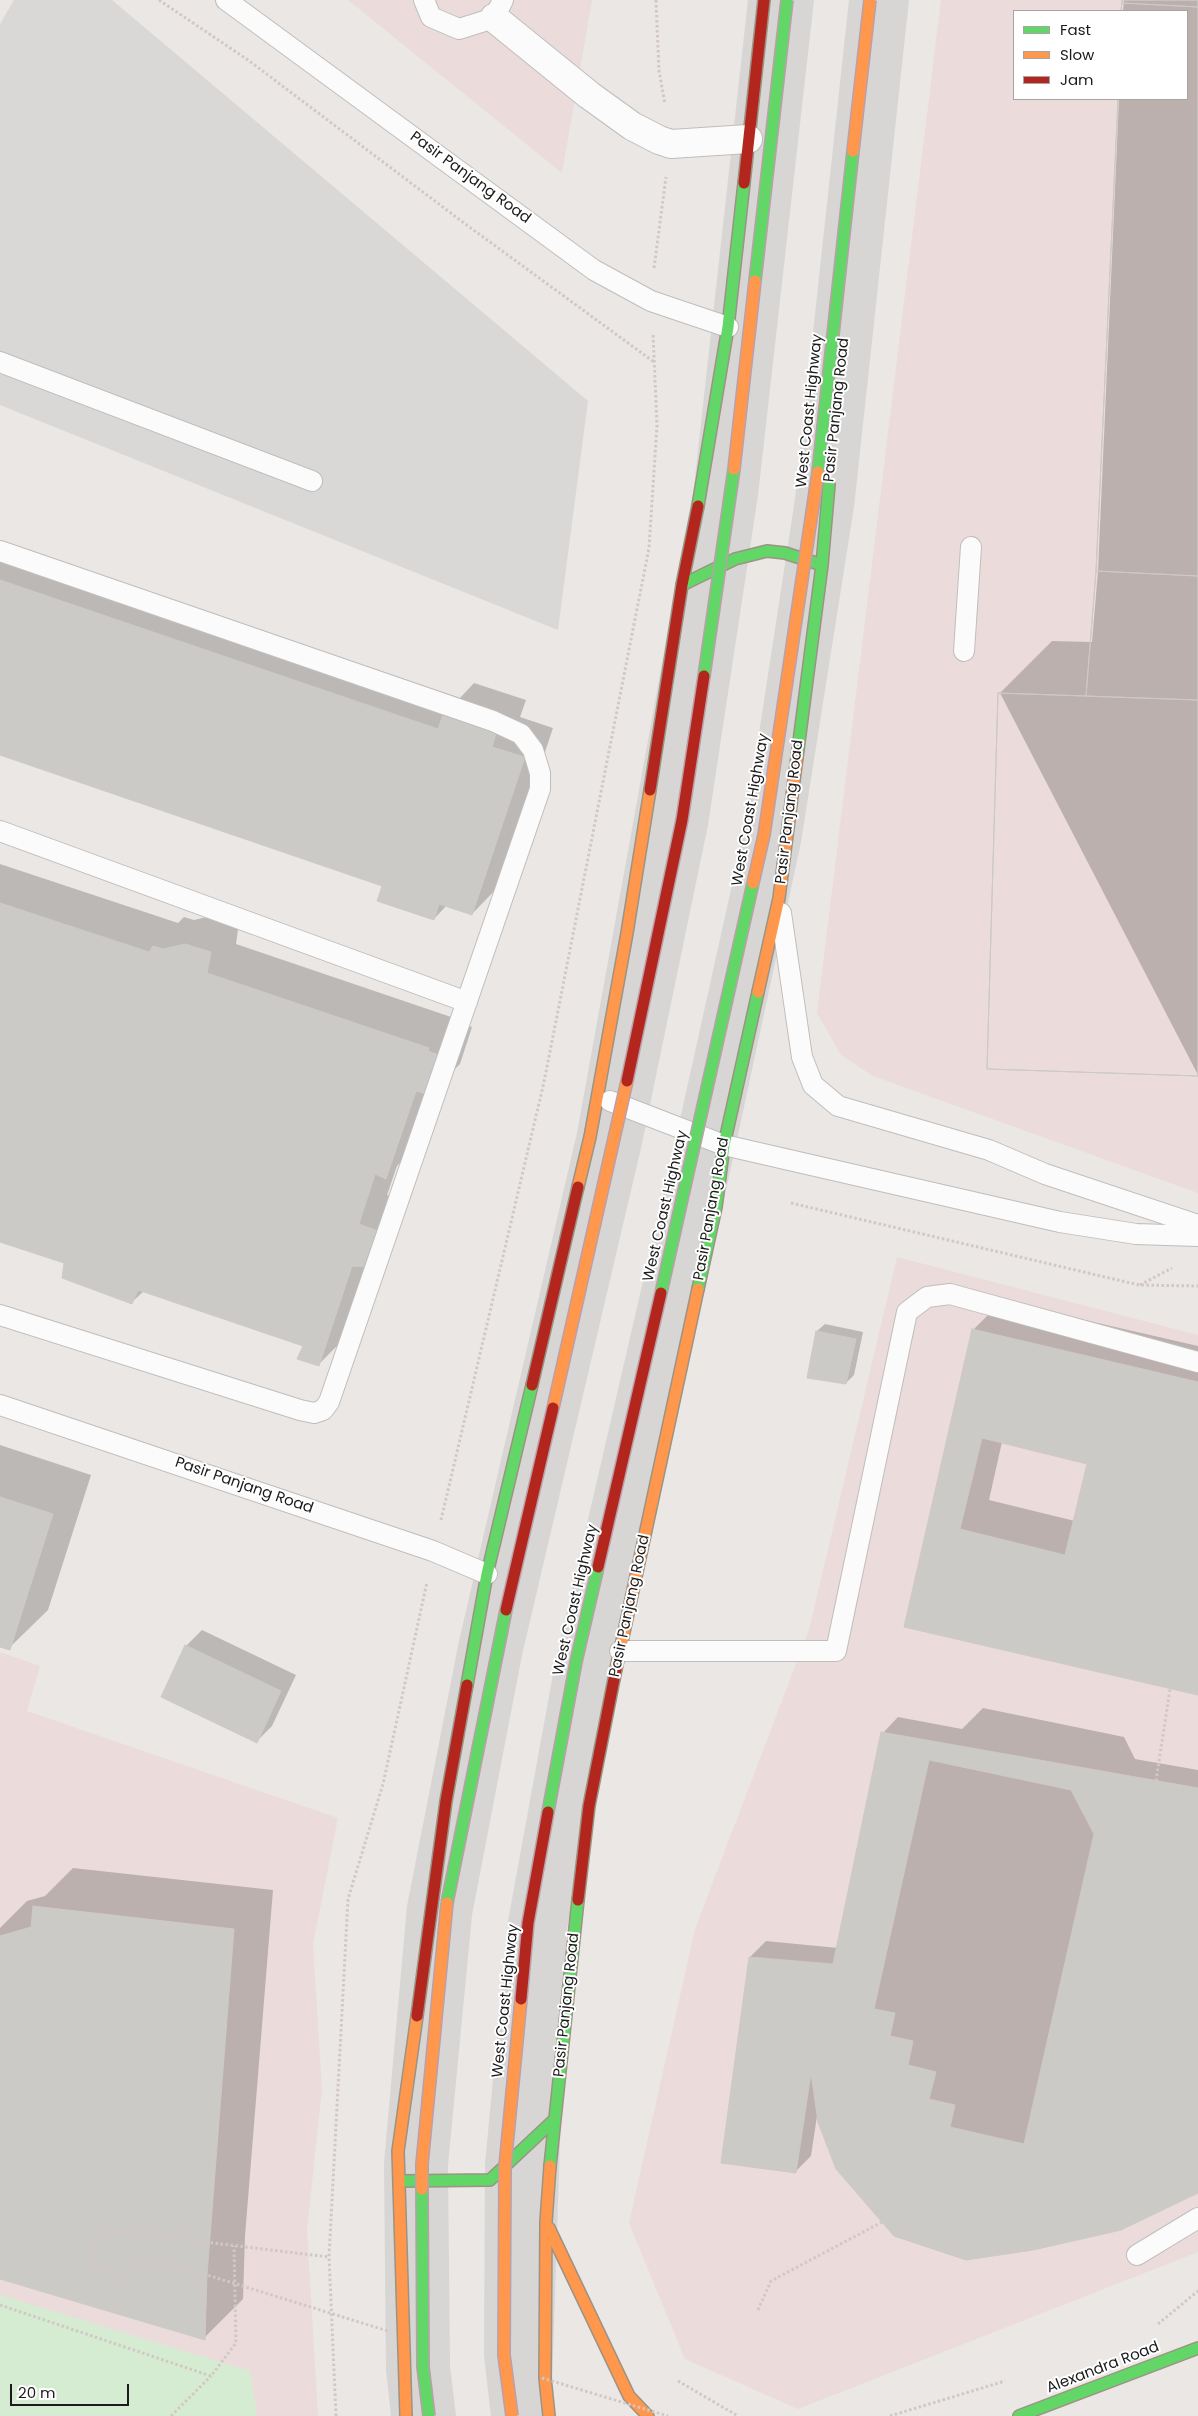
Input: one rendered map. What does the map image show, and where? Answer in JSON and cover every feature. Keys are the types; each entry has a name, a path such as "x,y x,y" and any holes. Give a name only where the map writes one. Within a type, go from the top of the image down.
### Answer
{"main road":[{"path":"406,2416 398,2151 446,1801 486,1574 586,1155 628,933 682,585 704,479 728,327 764,0"},
{"path":"430,2416 424,2367 422,2164 445,1911 497,1650 614,1142 682,820 731,492 787,0"},
{"name":"West Coast Highway","path":"512,2416 504,2355 505,2166 528,1923 576,1662 691,1165 764,835 815,502 870,0"},
{"name":"Pasir Panjang Road","path":"836,416 876,0"},
{"name":"Pasir Panjang Road","path":"549,2416 546,2378 546,2222 554,2120 589,1806 620,1651 716,1207 724,1145 778,898 822,565 830,476"},
{"path":"682,585 736,559 767,551 785,553 822,565"},
{"path":"400,2180 490,2180 554,2120"},
{"path":"546,2222 629,2396 648,2416"},
{"name":"Alexandra Road","path":"1019,2416 1198,2348"}],"street":[{"path":"499,9 589,95 632,126 671,144 748,139"}],"lane":[{"name":"Pasir Panjang Road","path":"226,0 594,270 651,301 728,327"},
{"path":"424,0 431,17 459,29 499,9"},
{"path":"0,362 312,481"},
{"path":"964,651 971,546"},
{"path":"0,551 494,721 521,734 533,750 540,773 540,788 329,1402 323,1410 314,1413 300,1410 0,1316"},
{"path":"0,831 467,1002"},
{"path":"778,898 802,1057 813,1085 838,1106 989,1150 1045,1174 1198,1225"},
{"path":"597,1095 724,1145 1060,1222 1136,1234 1198,1236"},
{"path":"620,1651 836,1651 907,1312 927,1297 950,1294 1198,1362"},
{"name":"Pasir Panjang Road","path":"0,1405 139,1450 434,1551 486,1574"},
{"path":"1137,2256 1198,2218"}],"path":[{"path":"159,0 248,60 464,223 654,362"},
{"path":"336,2416 329,2257 348,1898 383,1784 434,1551 544,1082 648,548 657,425 651,301 671,144 659,71 656,0"},
{"path":"791,1203 1139,1285 1198,1286"},
{"path":"1139,1285 1173,1267"},
{"path":"1156,1780 1170,1689"},
{"path":"758,2310 771,2281 882,2222"},
{"path":"132,2274 92,2269 97,2230 329,2257"},
{"path":"171,2416 211,2376 236,2343 234,2246"},
{"path":"1154,2327 1198,2291"},
{"path":"0,2305 211,2376"},
{"path":"678,2381 738,2416"},
{"path":"890,2416 1007,2381"}],"shaded area":[{"path":"14,0 112,0 588,401 558,630 0,405 0,24"},
{"path":"348,0 592,0 562,173"},
{"path":"941,0 1198,0 1198,1193 873,1076 841,1055 817,1013"},
{"path":"897,1257 1198,1335 1198,2252 798,2409 685,2359 629,2223 695,1929 809,1630"},
{"path":"0,1652 40,1666 27,1711 338,1818 313,1944 322,2090 307,2229 318,2416 220,2416 0,2341"}],"green space":[{"path":"0,2295 250,2371 257,2416 0,2416"}],"pier":[{"path":"748,0 814,0 758,495 708,825 641,1148 522,1655 472,1915 448,2165 450,2366 456,2416 391,2416 386,2370 384,2163 407,1906 459,1641 577,1133 694,486"},
{"path":"849,0 909,0 854,507 801,842 567,1929 551,2416 491,2416 484,2356 485,2164 508,1921 556,1658 671,1160 744,831 795,499"}],"building":[{"path":"1122,0 1198,0 1198,7 1122,3"},
{"path":"1122,0 1198,0 1198,1076 987,1069 998,693 1086,696 1096,571 1118,100 1188,100 1188,10 1121,10"},
{"path":"1122,3 1198,7 1198,576 1096,571 1118,100 1188,100 1188,10 1121,10"},
{"path":"1096,571 1198,576 1198,700 1086,696"},
{"path":"0,580 438,729 444,712 497,730 492,747 525,757 472,915 439,904 434,920 377,901 382,886 0,755"},
{"path":"998,693 1198,700 1198,1076 987,1069"},
{"path":"0,903 149,952 153,946 163,949 185,944 211,952 207,973 429,1048 428,1051 443,1057 431,1095 416,1091 386,1179 375,1174 359,1224 378,1231 367,1267 352,1266 319,1366 297,1359 303,1346 138,1290 132,1304 62,1278 64,1263 0,1242"},
{"path":"972,1329 1198,1382 1198,1695 904,1627","holes":["982,1438 1087,1464 1065,1555 960,1529"]},
{"path":"816,1331 856,1339 846,1384 807,1378"},
{"path":"0,1497 53,1514 10,1650 0,1647"},
{"path":"185,1645 281,1691 257,1743 161,1697"},
{"path":"881,1732 1198,1788 1198,2193 1121,2230 1033,2250 966,2260 894,2236 836,2169 818,2122 811,2073 796,2173 721,2163 749,1957 833,1964"},
{"path":"929,1760 1071,1790 1094,1834 1024,2144 950,2127 955,2105 929,2099 936,2072 908,2065 913,2041 890,2036 895,2013 874,2009"},
{"path":"33,1906 234,1929 207,2275 205,2340 0,2279 0,1936 31,1927"}],"traffic: fast":[{"path":"755,281 787,0"},
{"path":"818,472 853,151"},
{"path":"698,506 728,327 744,183"},
{"path":"704,676 734,469"},
{"path":"797,757 822,565 829,485"},
{"path":"682,585 735,559 767,551 785,553 822,565"},
{"path":"661,1293 753,883"},
{"path":"698,1289 716,1207 724,1145 758,992"},
{"path":"467,1685 487,1574 532,1385"},
{"path":"548,1812 576,1662 598,1567"},
{"path":"447,1903 506,1610"},
{"path":"550,2166 578,1900"},
{"path":"400,2181 490,2180 554,2120"},
{"path":"422,2189 423,2367 429,2416"},
{"path":"1019,2416 1198,2348"}],"traffic: slow":[{"path":"853,151 870,0"},
{"path":"734,469 755,281"},
{"path":"753,883 764,835 818,472"},
{"path":"758,992 779,898 797,757"},
{"path":"578,1187 590,1137 627,933 650,790"},
{"path":"553,1408 627,1081"},
{"path":"616,1669 698,1289"},
{"path":"422,2189 422,2164 447,1903"},
{"path":"512,2416 504,2355 505,2166 521,1999"},
{"path":"406,2416 398,2151 417,2016"},
{"path":"549,2416 545,2378 546,2222 550,2166"},
{"path":"549,2228 629,2396 648,2416"}],"traffic: jam":[{"path":"744,183 764,0"},
{"path":"650,790 682,585 698,506"},
{"path":"627,1081 682,820 704,676"},
{"path":"532,1385 578,1187"},
{"path":"598,1567 661,1293"},
{"path":"506,1610 553,1408"},
{"path":"578,1900 589,1806 616,1669"},
{"path":"417,2016 446,1801 467,1685"},
{"path":"521,1999 528,1923 548,1812"}]}
